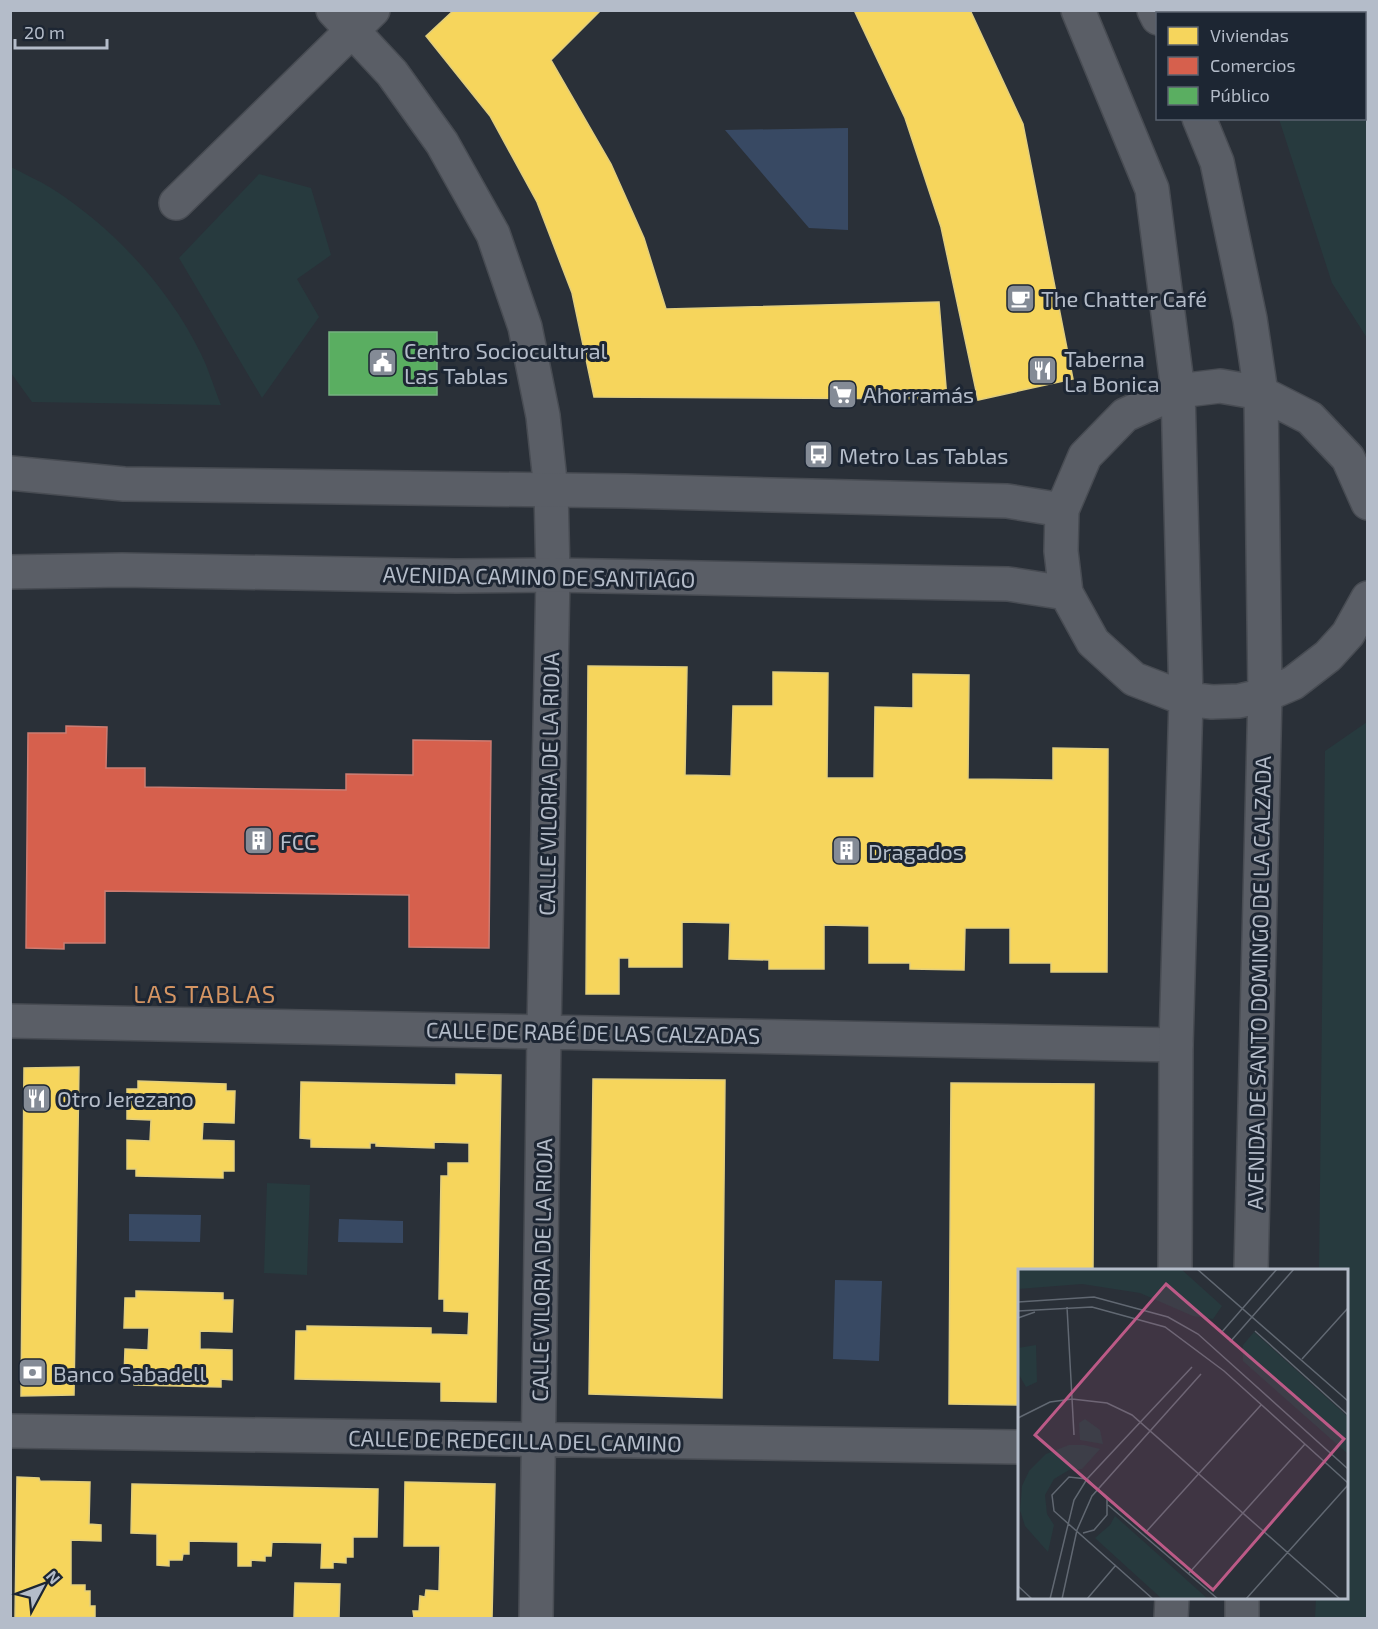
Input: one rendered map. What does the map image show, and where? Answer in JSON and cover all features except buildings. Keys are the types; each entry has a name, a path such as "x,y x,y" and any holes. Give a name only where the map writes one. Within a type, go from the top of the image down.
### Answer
{"street":[{"path":"1078,10 1152,189 1178,391 1186,699 1176,1045 1175,1269"},
{"path":"176,203 353,17"},
{"name":"CALLE VILORIA DE LA RIOJA","path":"353,17 442,143 493,234 525,327 543,416 550,490 553,575 536,1618"},
{"name":"AVENIDA DE SANTO DOMINGO DE LA CALZADA","path":"1200,120 1217,162 1250,319 1261,393 1265,695 1251,1269"},
{"path":"1368,503 1348,458 1310,418 1261,393 1220,386 1178,391 1125,415 1085,456 1062,510 1061,551 1066,593 1093,642 1134,679 1186,699 1212,702 1239,700 1265,695 1293,683 1328,656 1348,634 1368,598"},
{"path":"10,473 124,484 550,490 996,501 1062,510"},
{"name":"AVENIDA CAMINO DE SANTIAGO","path":"10,572 122,570 456,576 553,575 1008,584 1066,593"},
{"name":"CALLE DE RABÉ DE LAS CALZADAS","path":"10,1021 1176,1045"},
{"name":"CALLE DE REDECILLA DEL CAMINO","path":"10,1431 1018,1447"},
{"path":"1172,1599 1172,1618"},
{"path":"1242,1599 1242,1618"}],"green space":[{"path":"1367,11 1367,338 1332,283 1279,120 1366,120 1366,12 1244,12"},
{"path":"11,167 46,185 74,204 117,240 137,261 173,306 188,330 204,360 221,405 32,402 11,373"},
{"path":"259,174 311,188 331,255 297,279 319,317 262,398 179,258"},
{"path":"1367,722 1367,1618 1315,1618 1316,1599 1348,1599 1348,1269 1319,1269 1325,751"},
{"path":"267,1183 310,1185 307,1275 264,1273"}],"water":[{"path":"848,128 848,230 809,228 725,130"},
{"path":"129,1214 201,1215 200,1242 129,1241"},
{"path":"339,1219 403,1221 403,1243 338,1242"},
{"path":"835,1280 882,1281 879,1361 833,1359"}],"place":[{"name":"The Chatter Café","path":"1020,298"},
{"name":"Centro Sociocultural Las Tablas","path":"383,363"},
{"name":"Taberna La Bonica","path":"1043,371"},
{"name":"Ahorramás","path":"842,394"},
{"name":"Metro Las Tablas","path":"818,455"},
{"name":"FCC","path":"259,841"},
{"name":"Dragados","path":"847,851"},
{"name":"Otro Jerezano","path":"36,1098"},
{"name":"Banco Sabadell","path":"32,1373"}],"district":[{"name":"LAS TABLAS","path":"205,993"}]}
